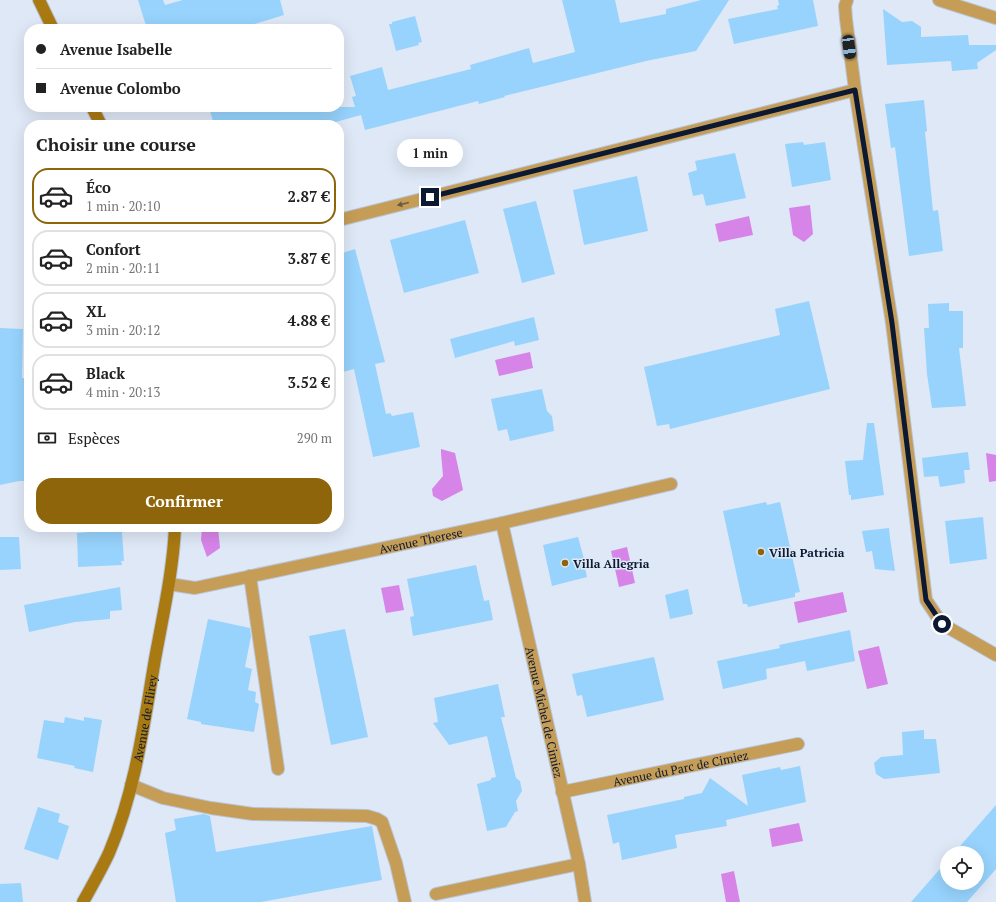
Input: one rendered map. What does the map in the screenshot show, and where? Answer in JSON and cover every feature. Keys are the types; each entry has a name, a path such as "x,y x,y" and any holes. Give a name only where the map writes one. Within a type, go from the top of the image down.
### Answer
{"main road":[{"path":"39,0 51,24"},
{"name":"Avenue de Flirey","path":"83,902 108,854 122,818 131,785 139,751 169,584 174,554 175,532"}],"street":[{"path":"847,0 845,6 846,19 855,90 892,323 926,600 942,624 996,655"},
{"path":"940,0 996,18"},
{"path":"344,219 855,90"},
{"name":"Avenue Therese","path":"169,584 195,588 502,523 671,484"},
{"name":"Avenue Michel de Cimiez","path":"502,523 579,864 586,902"},
{"path":"250,576 278,769"},
{"name":"Avenue du Parc de Cimiez","path":"562,792 798,744"},
{"path":"131,785 163,798 211,808 253,814 360,816 377,819 382,822 396,863 405,902"},
{"path":"436,894 579,864"}],"shaded area":[{"path":"810,205 813,234 804,242 793,235 789,208"},
{"path":"749,216 753,235 719,242 715,224"},
{"path":"530,352 533,368 499,376 495,360"},
{"path":"441,449 455,453 463,490 442,501 433,496 432,489 443,476"},
{"path":"986,453 996,455 996,481 989,482"},
{"path":"202,532 218,532 220,548 207,557 201,540"},
{"path":"627,547 635,583 619,587 611,551"},
{"path":"399,585 404,610 386,613 381,588"},
{"path":"843,592 847,612 798,623 794,602"},
{"path":"879,646 888,684 867,689 858,651"},
{"path":"799,823 803,841 772,847 769,829"},
{"path":"734,871 740,902 726,902 721,874"}],"building":[{"path":"138,0 163,0 165,5 183,0 280,0 284,15 254,24 145,24"},
{"path":"562,0 615,0 620,23 666,14 666,9 701,0 729,0 696,51 646,61 504,96 505,97 479,104 478,101 365,130 361,115 343,120 213,120 210,112 344,112 344,107 355,107 352,97 356,96 350,76 382,67 388,90 471,69 470,65 529,48 533,63 575,52"},
{"path":"778,0 813,0 818,26 734,44 728,19 778,9"},
{"path":"883,9 902,22 912,21 921,27 921,37 968,35 969,45 996,45 996,50 977,63 978,69 952,71 951,61 887,65"},
{"path":"415,16 422,42 418,43 419,45 396,51 389,24"},
{"path":"924,100 927,131 925,132 933,211 938,210 943,251 909,256 895,147 891,148 885,104"},
{"path":"803,142 804,145 825,142 831,180 792,187 785,144"},
{"path":"735,153 746,198 706,206 703,194 693,196 688,173 697,170 695,161"},
{"path":"637,176 648,231 584,245 573,190"},
{"path":"536,201 555,274 522,283 503,209"},
{"path":"465,220 479,273 404,293 390,240"},
{"path":"355,249 385,362 375,364 386,414 390,413 392,416 413,412 420,447 373,457 354,369 344,372 344,252"},
{"path":"809,301 830,389 670,429 669,424 657,426 644,367 780,335 775,309"},
{"path":"949,303 949,311 963,311 963,348 959,348 966,406 932,408 927,374 924,328 929,328 928,304"},
{"path":"534,317 539,340 515,346 514,341 455,358 450,339"},
{"path":"0,328 23,329 22,378 24,378 24,481 0,485"},
{"path":"542,389 547,411 552,416 554,431 510,441 507,429 498,431 491,399"},
{"path":"867,423 874,423 884,495 851,500 851,495 849,495 845,461 863,460"},
{"path":"968,452 970,470 964,470 965,483 940,487 938,476 924,477 922,458"},
{"name":"Villa Patricia","path":"766,502 767,505 780,502 800,592 795,593 795,597 748,607 747,604 743,604 723,511"},
{"path":"983,517 987,559 950,564 945,521"},
{"path":"889,528 895,571 875,569 872,551 866,552 862,531"},
{"path":"122,532 124,561 121,561 122,565 78,567 77,533"},
{"path":"0,537 19,537 21,569 0,570"},
{"name":"Villa Allegria","path":"578,537 587,577 552,586 543,545"},
{"path":"476,565 484,601 489,600 493,620 413,636 410,617 414,616 407,579"},
{"path":"120,587 122,610 110,611 110,619 75,622 29,632 24,605"},
{"path":"688,589 693,614 670,619 665,595"},
{"path":"208,619 250,628 251,636 245,667 252,669 248,690 256,692 255,702 259,704 254,732 201,724 201,722 187,719"},
{"path":"345,629 368,737 331,745 309,636"},
{"path":"850,630 855,661 807,671 805,661 766,669 767,679 723,689 717,661 780,648 779,645"},
{"path":"654,657 664,700 587,717 582,695 577,696 572,674"},
{"path":"498,684 505,717 501,717 516,778 520,781 522,791 516,801 518,811 515,812 506,827 487,831 477,784 496,777 487,736 449,745 433,723 438,722 434,698"},
{"path":"65,717 84,721 84,717 102,720 93,772 74,768 75,766 37,758 44,720 64,723"},
{"path":"924,730 924,739 936,739 940,773 884,779 876,774 874,763 881,757 903,755 902,732"},
{"path":"800,766 806,802 726,820 727,826 675,835 677,848 622,860 619,842 613,844 607,815 684,799 684,797 702,793 710,778 748,806 742,775 780,767 781,770"},
{"path":"996,805 996,869 984,883 984,846 960,846"},
{"path":"38,807 60,814 58,822 69,826 58,860 24,849"},
{"path":"204,814 210,816 216,852 372,826 382,880 261,902 176,902 165,833 176,830 174,819"},
{"path":"940,869 940,890 978,890 967,902 911,902"},
{"path":"21,883 23,902 0,902 0,884"}],"place":[{"name":"Villa Patricia","path":"761,552"},
{"name":"Villa Allegria","path":"565,563"}],"route":[{"path":"430,197 855,90 892,323 926,600 942,624"}]}
